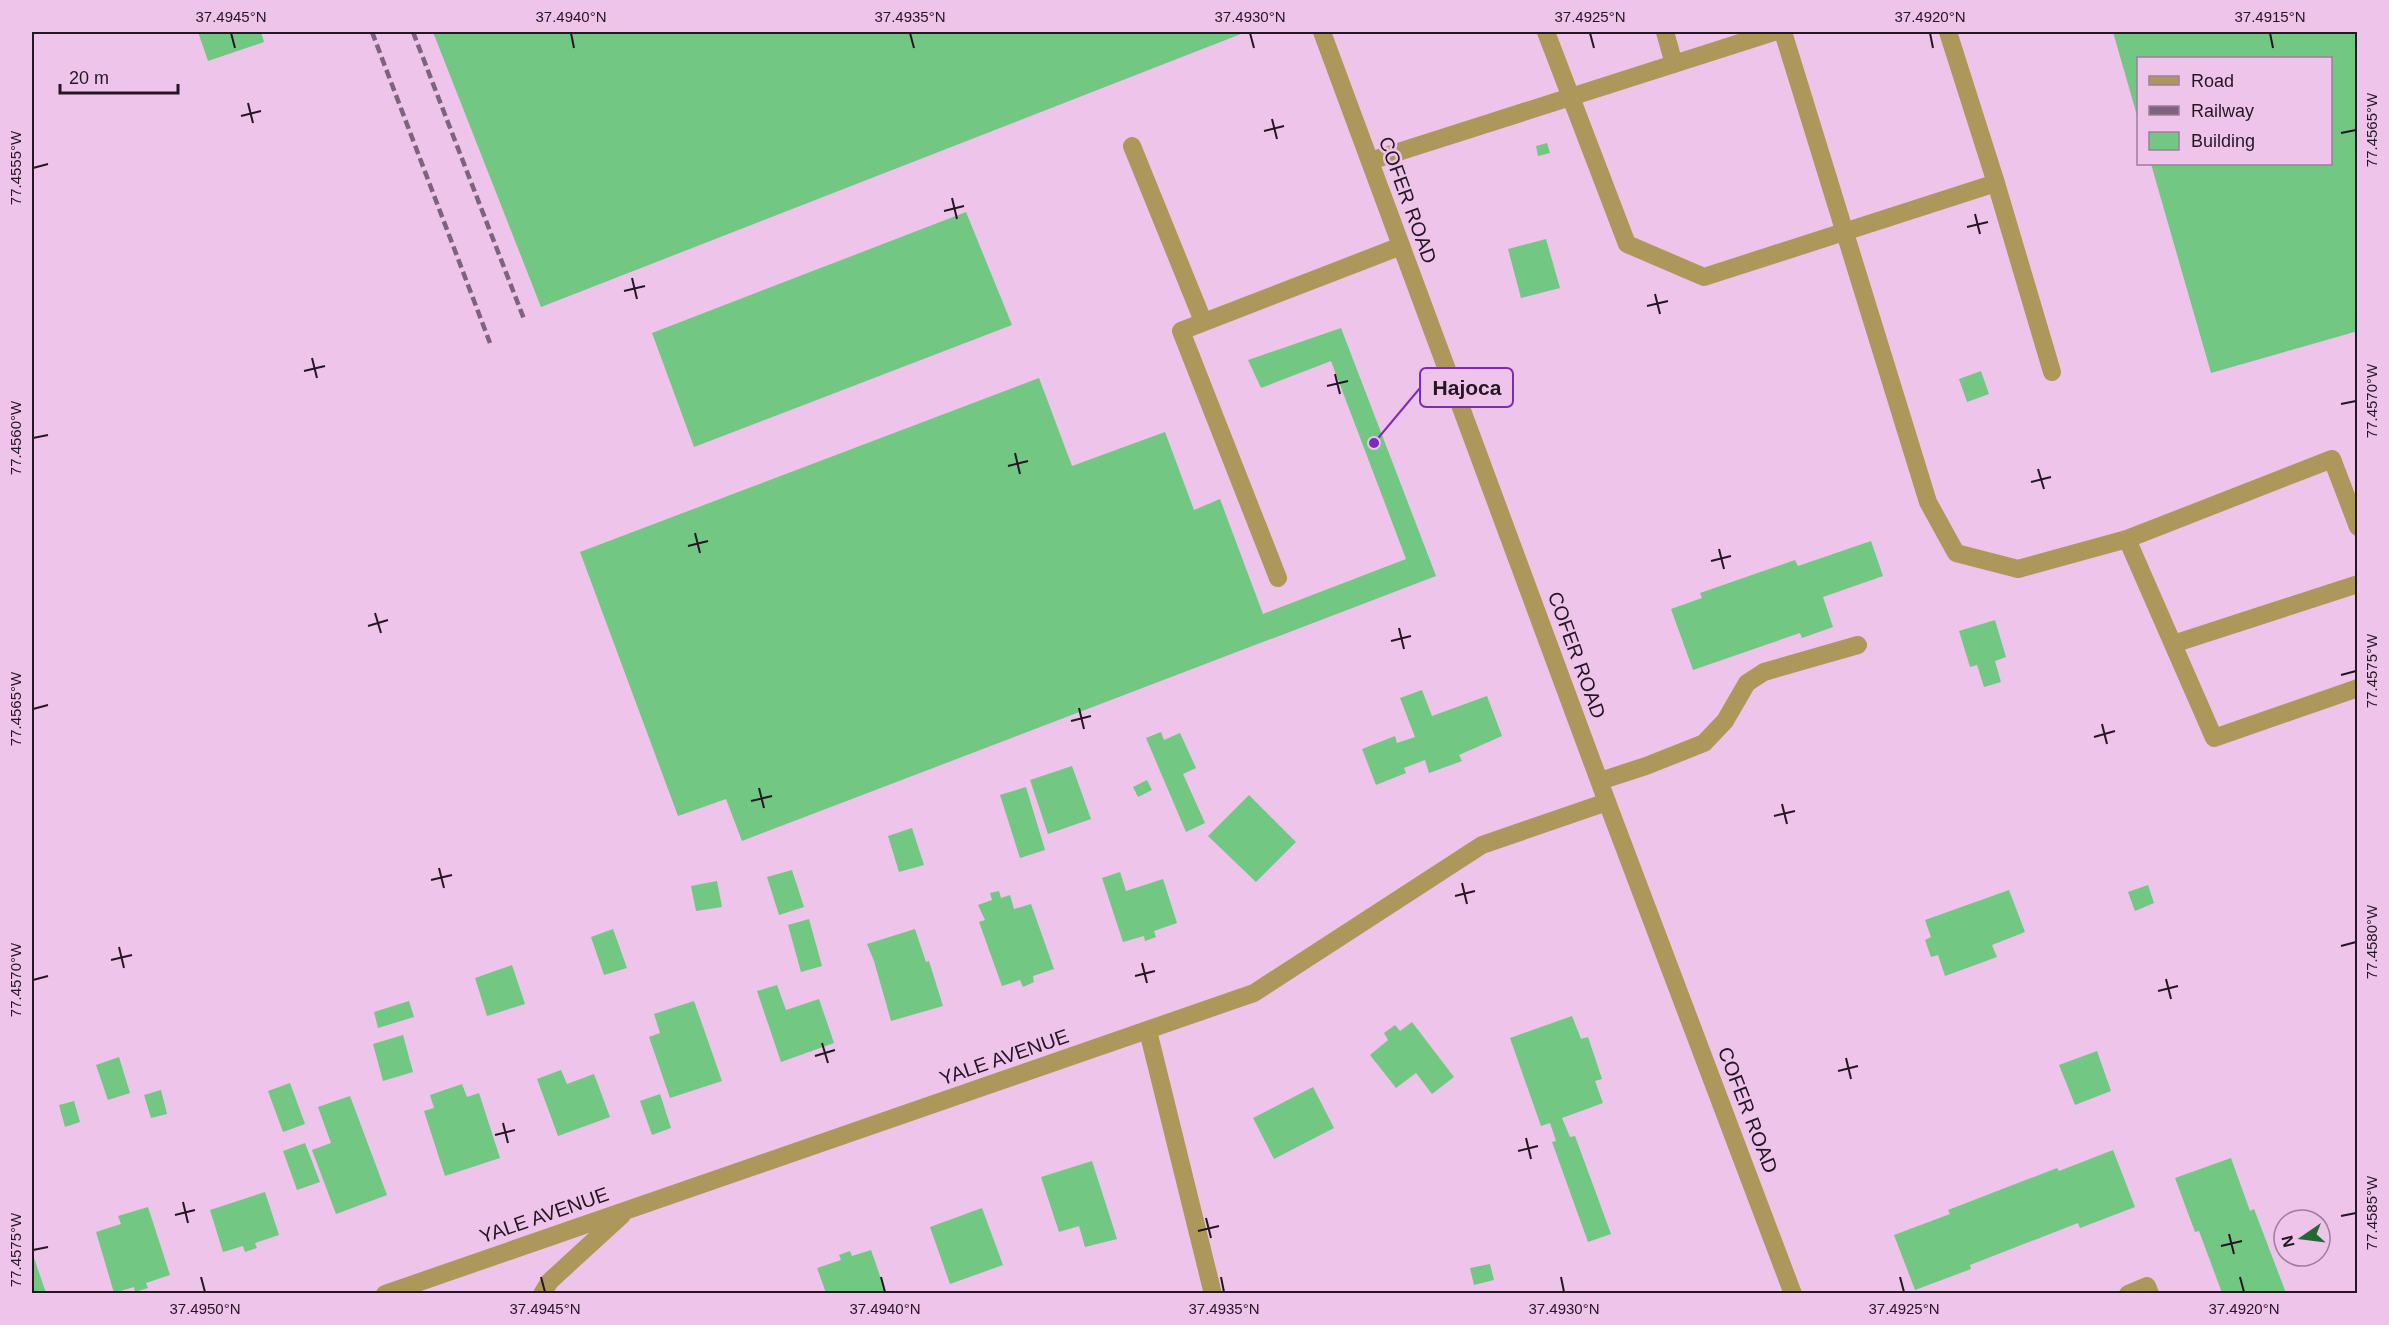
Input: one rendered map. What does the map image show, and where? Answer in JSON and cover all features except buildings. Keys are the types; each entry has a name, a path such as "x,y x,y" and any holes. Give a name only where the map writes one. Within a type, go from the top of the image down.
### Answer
{"street":[{"name":"COFER ROAD","path":"1322,32 1607,802 1793,1293"},
{"path":"1546,32 1627,244 1704,277 1996,183"},
{"path":"1665,32 1674,64"},
{"path":"1370,161 1774,32"},
{"path":"1784,32 1928,502 1956,553 2018,569 2127,539 2332,459 2358,527"},
{"path":"1948,32 2052,372"},
{"path":"1132,146 1203,321"},
{"path":"1278,578 1181,331 1401,246"},
{"path":"2127,539 2214,738 2358,688"},
{"path":"2173,644 2358,584"},
{"path":"1600,781 1704,743 1725,721 1747,683 1764,672 1858,645"},
{"name":"YALE AVENUE","path":"385,1293 1254,993 1482,845 1607,802"},
{"path":"1148,1031 1213,1293"},
{"path":"542,1293 550,1281 628,1210"},
{"path":"2128,1293 2147,1286 2150,1293"}],"railway":[{"path":"372,32 490,343"},
{"path":"413,32 524,319"}],"place":[{"name":"Hajoca","path":"1374,443"}]}
